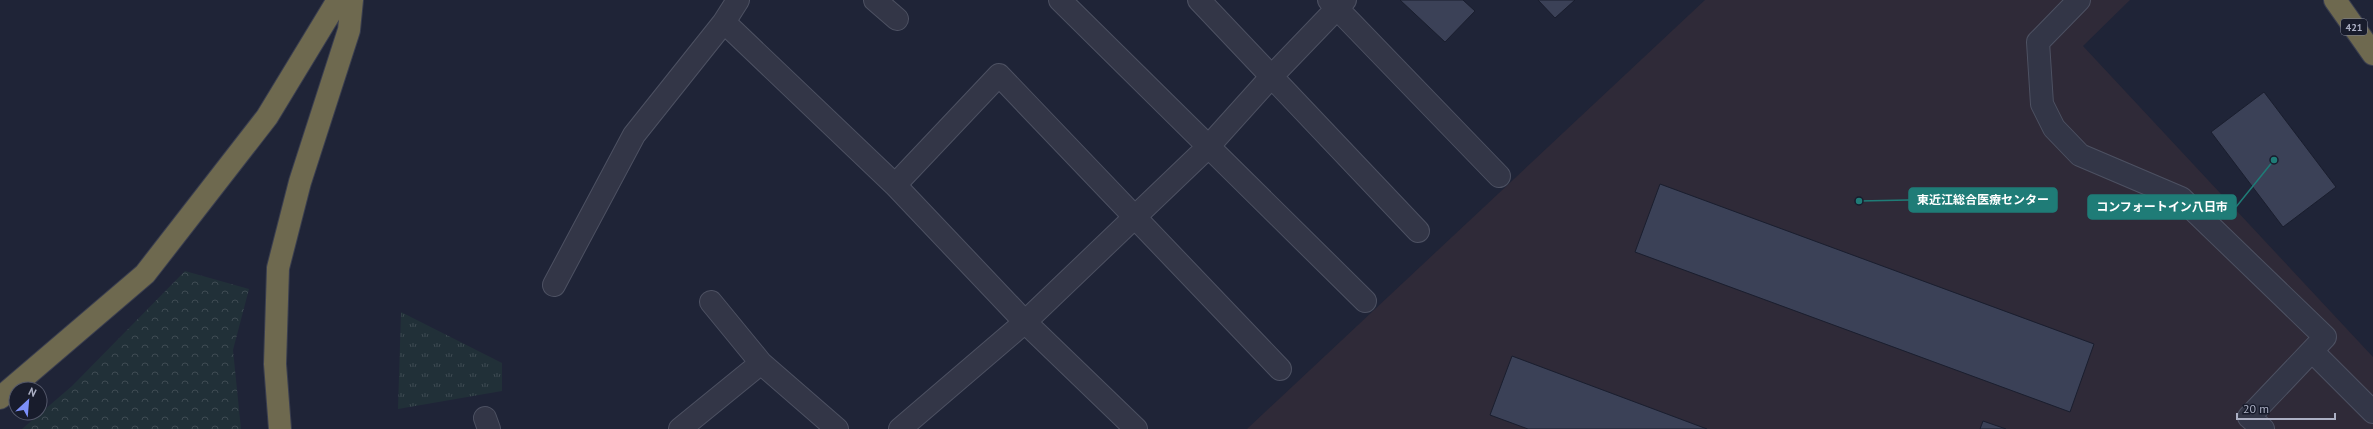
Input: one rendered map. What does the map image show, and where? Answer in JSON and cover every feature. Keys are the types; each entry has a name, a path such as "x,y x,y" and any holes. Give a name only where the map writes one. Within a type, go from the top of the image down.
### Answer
{"highway":[{"path":"0,398 145,274 267,117 338,0"},
{"path":"280,429 275,364 278,268 300,182 349,30 352,0"},
{"name":"421","path":"2335,0 2373,54"}],"street":[{"path":"554,284 634,135 724,22 738,0"},
{"path":"875,0 897,19"},
{"path":"1060,0 1365,301"},
{"path":"1199,0 1418,231"},
{"path":"2079,0 2038,42 2042,104 2054,128 2080,155 2181,198 2325,336 2249,417 2263,429"},
{"path":"900,429 1025,322 1208,147 1337,3 1499,176"},
{"path":"724,22 895,185 1025,322 1126,425"},
{"path":"895,185 999,75 1280,370"},
{"path":"711,302 761,364 837,429"},
{"path":"2312,351 2373,412"},
{"path":"680,429 761,364"}],"shaded area":[{"path":"1705,0 2130,0 2083,46 2373,357 2373,429 1247,429"}],"green space":[{"path":"185,271 249,289 233,350 241,429 22,429 31,421 48,421 48,407 72,386"},
{"path":"401,312 502,363 502,391 398,409"}],"building":[{"path":"1400,0 1463,0 1475,11 1445,42"},
{"path":"1538,0 1575,0 1555,18"},
{"path":"2264,92 2336,187 2283,227 2211,132"},
{"path":"1660,184 2094,344 2070,412 1635,252"},
{"path":"1512,356 1707,429 1528,429 1490,415"},
{"path":"1983,421 2006,429 1980,429"}],"place":[{"name":"コンフォートイン八日市","path":"2274,160"},
{"name":"東近江総合医療センター","path":"1859,201"}]}
